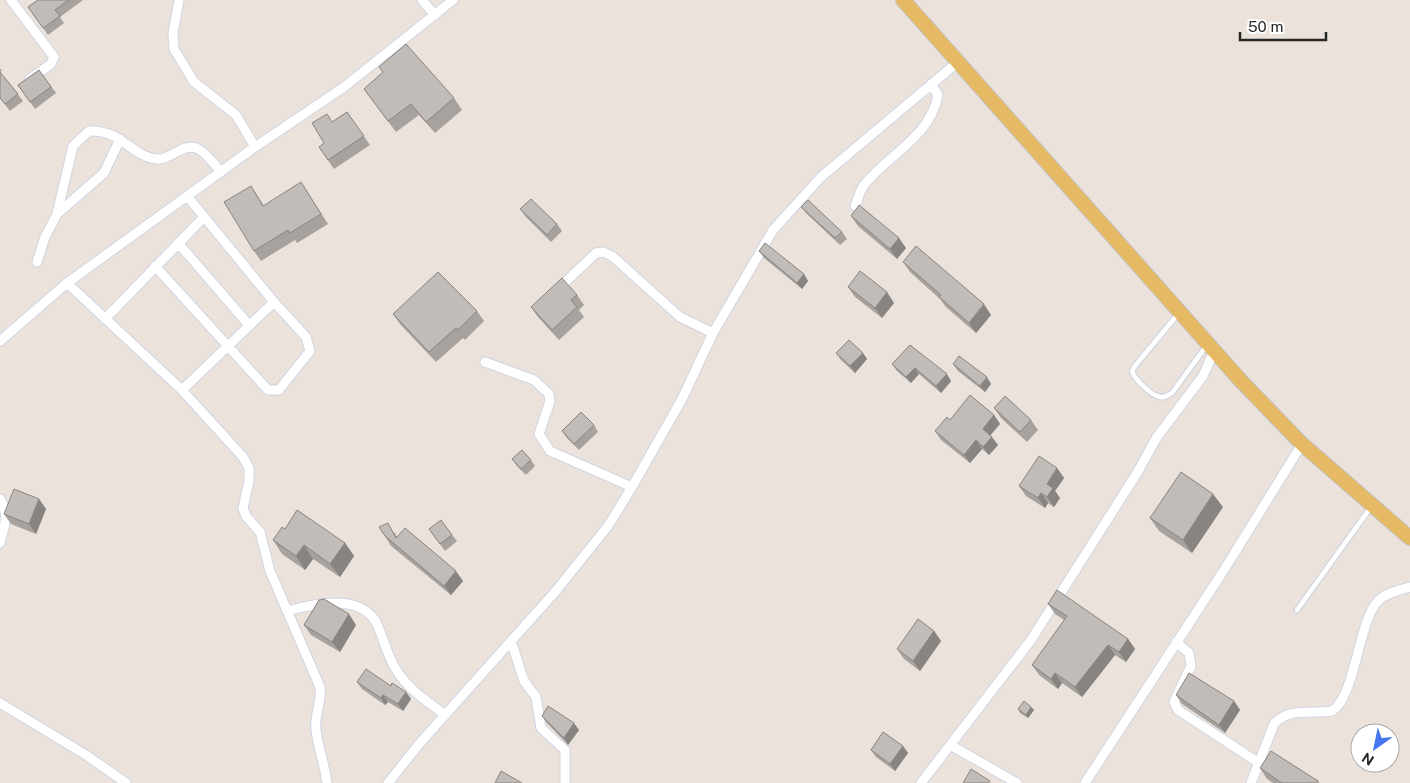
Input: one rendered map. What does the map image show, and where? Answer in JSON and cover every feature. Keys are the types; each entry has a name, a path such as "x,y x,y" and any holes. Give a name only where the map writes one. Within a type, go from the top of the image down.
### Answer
{"main road":[{"path":"903,0 1211,348 1302,444 1410,538"}],"street":[{"path":"11,0 54,58 52,64 25,82"},
{"path":"179,0 173,33 174,49 194,82 236,115 255,147"},
{"path":"422,0 434,15"},
{"path":"0,340 67,283 255,147 344,87 453,0"},
{"path":"388,783 445,715 555,592 608,526 632,488 682,399 713,333 773,230 821,177 958,62"},
{"path":"855,206 864,185 912,141 936,106 938,95 931,84"},
{"path":"37,262 45,236 57,214 73,146 89,131 109,133 148,157 157,160 190,147 196,148 221,172"},
{"path":"57,214 104,173 120,139"},
{"path":"155,266 268,390 279,390 310,351 306,337 274,302 188,196"},
{"path":"105,319 204,217"},
{"path":"178,243 250,325"},
{"path":"551,297 596,253 603,252 612,256 680,317 713,333"},
{"path":"67,283 182,390 243,457 249,468 249,481 243,508 246,516 260,532 270,571 320,687 321,697 317,710 316,730 327,783"},
{"path":"182,390 274,302"},
{"path":"921,783 952,746 1031,640 1137,473 1157,437 1199,382 1211,348"},
{"path":"485,362 534,380 550,394 550,401 539,434 550,451 632,488"},
{"path":"1086,783 1302,444"},
{"path":"0,499 6,508 7,518 0,543"},
{"path":"1251,783 1274,724 1281,716 1291,713 1332,711 1337,708 1350,678 1371,610 1379,599 1410,587"},
{"path":"287,611 327,603 357,607 368,613 375,621 396,669 403,680 445,715"},
{"path":"511,641 524,681 536,696 541,728 566,750 565,783"},
{"path":"1176,642 1189,653 1191,666 1174,702 1178,710 1259,763"},
{"path":"0,703 86,754 126,783"},
{"path":"952,746 1017,783"}],"lane":[{"path":"1179,312 1135,366 1132,371 1134,378 1158,396 1164,397 1172,393 1211,348"},
{"path":"1297,610 1372,506"}],"building":[{"path":"38,0 69,0 55,10 60,16 43,28 28,7"},
{"path":"406,44 454,98 426,122 411,104 388,121 364,89 383,72 379,67"},
{"path":"39,70 51,87 30,102 18,85"},
{"path":"0,72 18,94 5,104 0,98"},
{"path":"347,112 364,136 328,160 319,147 324,143 312,123 327,114 332,122"},
{"path":"301,182 321,214 290,233 288,230 254,251 224,202 251,186 263,206"},
{"path":"531,199 557,224 547,235 520,209"},
{"path":"808,200 842,232 835,238 801,207"},
{"path":"859,205 899,238 890,249 851,216"},
{"path":"765,243 804,274 797,283 759,251"},
{"path":"916,246 984,304 969,323 939,297 941,295 903,262"},
{"path":"860,271 887,292 875,308 848,287"},
{"path":"438,272 477,311 458,330 456,328 429,352 393,314"},
{"path":"562,278 577,295 571,300 577,307 552,330 531,307"},
{"path":"849,340 863,353 850,366 836,353"},
{"path":"910,345 947,374 936,386 915,368 906,377 892,364"},
{"path":"959,356 987,377 980,386 953,364"},
{"path":"970,395 994,415 983,429 992,437 983,447 976,440 964,455 935,431 947,417 950,420"},
{"path":"1005,396 1031,420 1020,432 994,408"},
{"path":"581,412 594,425 574,444 562,431"},
{"path":"522,450 531,460 521,469 512,459"},
{"path":"1039,456 1057,468 1047,484 1053,488 1047,497 1041,493 1038,498 1019,486"},
{"path":"1181,472 1213,494 1183,540 1150,518"},
{"path":"14,489 39,499 29,524 4,514"},
{"path":"297,510 345,543 330,564 304,545 296,556 273,540 282,527 285,529"},
{"path":"441,520 452,535 440,544 429,529"},
{"path":"388,523 396,538 405,528 456,571 444,586 385,536 379,527"},
{"path":"1057,590 1128,639 1119,652 1108,645 1075,687 1055,673 1051,679 1032,665 1067,616 1048,604"},
{"path":"324,599 349,614 332,642 304,625 319,600"},
{"path":"918,619 934,631 913,661 897,649"},
{"path":"366,669 391,686 392,683 406,692 398,704 383,695 381,698 357,682"},
{"path":"1189,673 1234,701 1219,725 1176,695"},
{"path":"1024,701 1031,707 1026,715 1018,709"},
{"path":"548,706 574,723 564,738 542,716"},
{"path":"883,732 903,746 890,764 871,750"},
{"path":"1271,751 1318,781 1317,783 1282,783 1260,768"},
{"path":"971,769 990,781 989,783 963,783"},
{"path":"501,771 522,783 495,783"}]}
